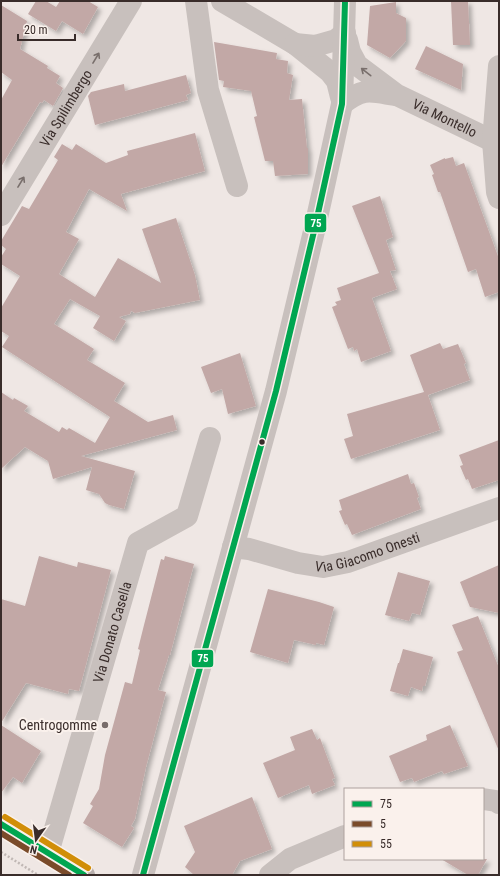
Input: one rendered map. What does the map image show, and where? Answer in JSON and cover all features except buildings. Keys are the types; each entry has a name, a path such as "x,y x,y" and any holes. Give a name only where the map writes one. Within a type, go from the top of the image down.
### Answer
{"main road":[{"path":"1,824 84,875"}],"street":[{"name":"Via Spilimbergo","path":"1,215 131,1"},
{"path":"196,1 208,90 237,186"},
{"path":"222,1 294,44 330,72 337,81 342,104"},
{"path":"143,875 276,391 342,104 345,1"},
{"path":"294,44 315,46 336,40 345,33"},
{"path":"345,33 350,52 357,65 397,95"},
{"name":"Via Montello","path":"499,66 496,143 497,192 499,198"},
{"path":"342,104 354,94 366,91 397,95"},
{"name":"Via Montello","path":"397,95 496,143"},
{"name":"Via Donato Casella","path":"48,853 138,543 188,516 210,438"},
{"name":"Via Giacomo Onesti","path":"234,546 323,568 348,562 499,508"},
{"path":"484,799 499,803"},
{"path":"270,875 290,859 344,836"}],"path":[{"path":"1,852 38,875"}],"transit line":[{"name":"75","path":"143,875 276,391 315,227 342,104 345,1"},
{"name":"55","path":"5,817 88,868"},
{"name":"75","path":"1,824 84,875"},
{"name":"5","path":"1,833 69,875"}],"place":[{"name":"Centrogomme","path":"105,725"}]}
